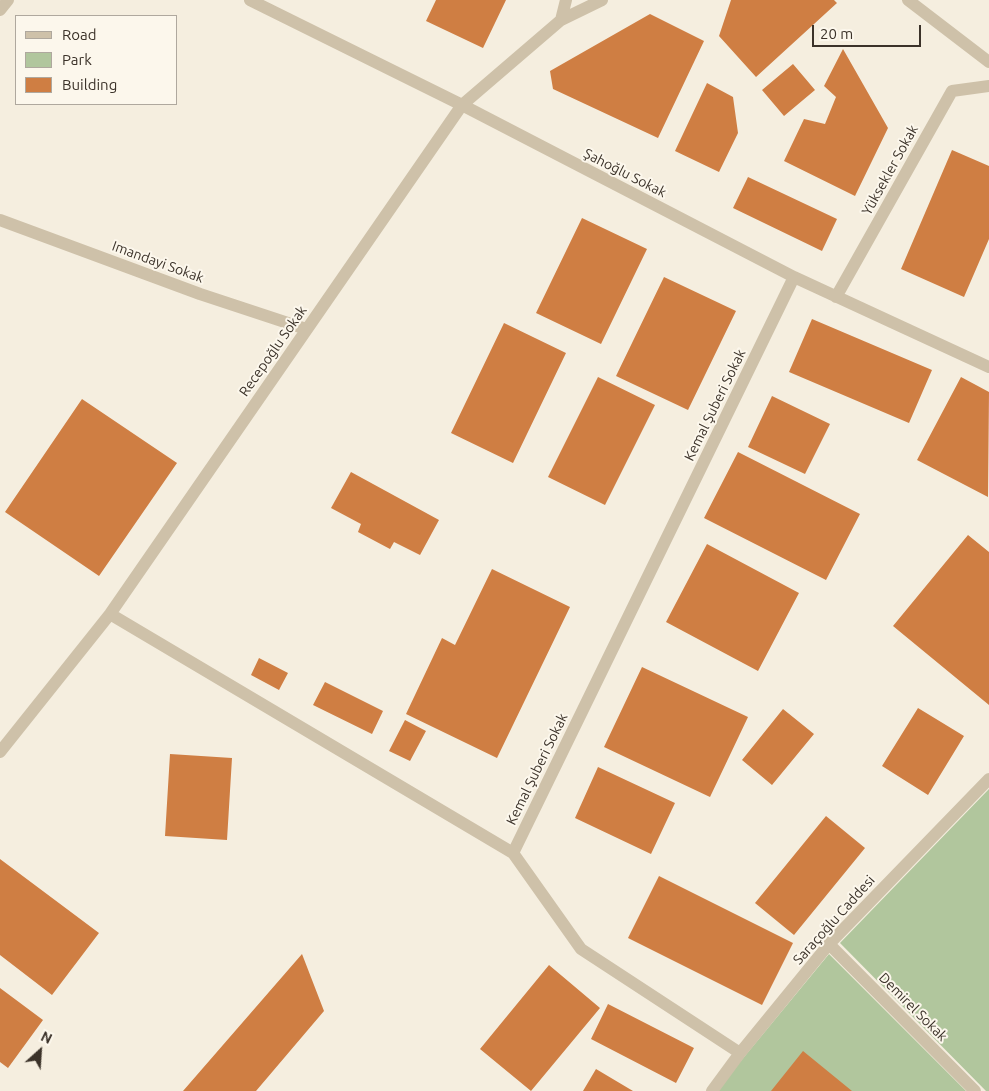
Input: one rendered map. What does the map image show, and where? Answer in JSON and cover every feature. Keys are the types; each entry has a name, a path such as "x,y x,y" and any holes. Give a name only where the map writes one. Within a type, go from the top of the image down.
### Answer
{"street":[{"path":"0,10 8,0"},
{"name":"Şahoğlu Sokak","path":"250,0 462,105 794,277 989,367"},
{"path":"561,20 566,0"},
{"name":"Recepoğlu Sokak","path":"0,752 110,614 462,105 561,20 602,0"},
{"path":"908,0 989,62"},
{"name":"Yüksekler Sokak","path":"836,296 952,91 989,86"},
{"name":"Imandayi Sokak","path":"0,220 200,294 306,329"},
{"name":"Kemal Şuberi Sokak","path":"513,853 794,277"},
{"path":"110,614 513,853 581,949 740,1053"},
{"name":"Saraçoğlu Caddesi","path":"712,1091 740,1053 829,944 989,779"},
{"name":"Demirel Sokak","path":"829,944 975,1091"}],"green space":[{"path":"989,789 989,1091 986,1091 840,943"},
{"path":"829,954 966,1091 716,1091"}],"building":[{"path":"436,0 506,0 483,48 426,21"},
{"path":"731,0 834,0 837,3 756,77 719,36"},
{"path":"650,14 704,41 658,138 553,89 550,71"},
{"path":"843,49 888,128 855,196 784,161 804,119 825,124 836,97 824,86"},
{"path":"793,64 815,90 784,116 762,90"},
{"path":"707,83 733,97 738,133 719,172 675,151"},
{"path":"952,150 989,166 989,239 964,297 901,269"},
{"path":"748,177 837,219 822,251 733,208"},
{"path":"582,218 647,249 601,344 536,313"},
{"path":"664,277 736,311 688,410 616,376"},
{"path":"812,319 932,370 909,423 789,372"},
{"path":"504,323 566,353 513,463 451,433"},
{"path":"598,377 655,405 605,505 548,477"},
{"path":"961,377 989,392 988,497 917,460"},
{"path":"772,396 830,424 805,474 748,447"},
{"path":"82,399 177,463 99,576 5,512"},
{"path":"738,452 860,514 826,580 704,518"},
{"path":"351,472 439,520 420,555 394,542 390,549 358,532 361,524 331,508"},
{"path":"968,535 989,552 989,705 893,626"},
{"path":"707,544 799,593 758,671 666,622"},
{"path":"492,569 570,607 497,758 406,714 442,638 455,645"},
{"path":"259,658 288,673 279,690 251,675"},
{"path":"642,667 748,717 710,797 604,747"},
{"path":"325,682 383,711 372,734 313,705"},
{"path":"918,708 964,736 928,795 882,766"},
{"path":"783,709 814,734 772,785 742,760"},
{"path":"405,720 426,731 410,761 389,751"},
{"path":"170,754 232,758 227,840 165,836"},
{"path":"598,767 675,803 651,854 575,818"},
{"path":"826,816 865,848 794,935 755,903"},
{"path":"0,859 99,933 52,995 0,955"},
{"path":"659,876 793,943 762,1005 628,938"},
{"path":"302,954 324,1011 256,1091 183,1091"},
{"path":"549,965 600,1008 531,1091 480,1049"},
{"path":"0,988 43,1020 8,1068 0,1062"},
{"path":"608,1004 694,1048 676,1083 591,1039"},
{"path":"803,1051 852,1091 771,1091"},
{"path":"596,1069 633,1091 583,1091"}]}
